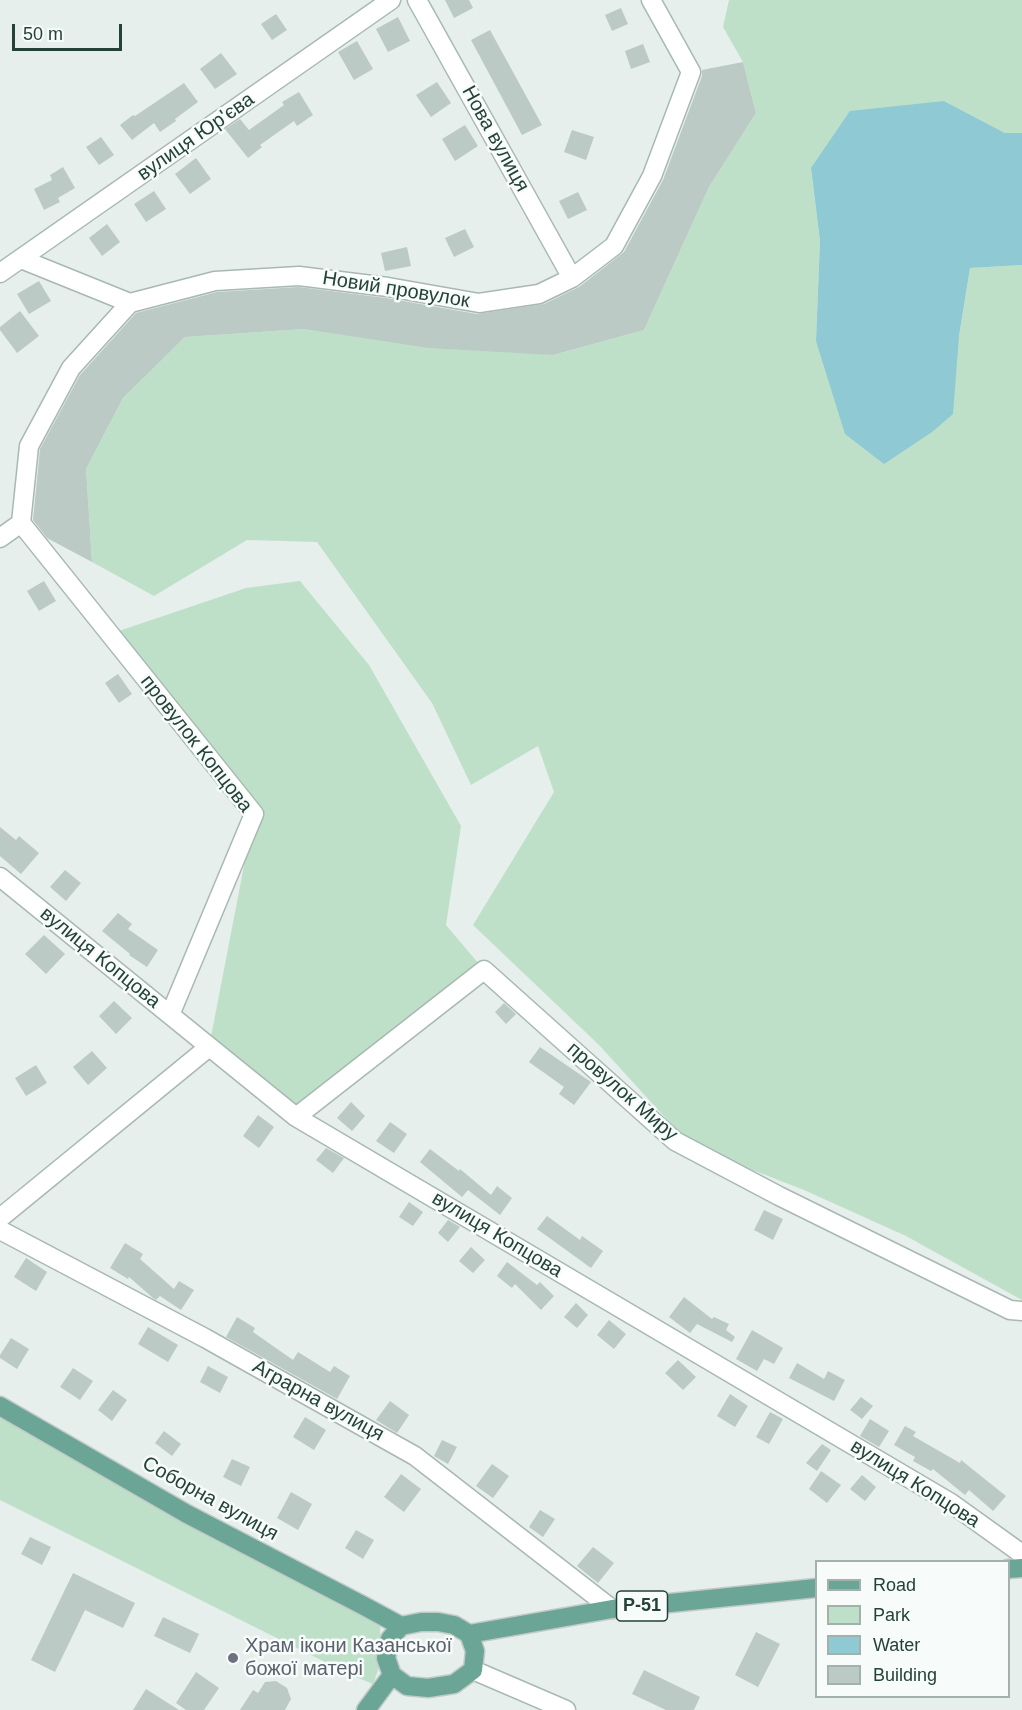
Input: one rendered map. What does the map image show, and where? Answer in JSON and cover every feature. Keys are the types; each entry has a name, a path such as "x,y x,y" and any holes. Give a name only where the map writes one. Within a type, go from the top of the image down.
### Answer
{"main road":[{"name":"Соборна вулиця","path":"0,1406 187,1514 400,1626"},
{"name":"Р-51","path":"469,1635 612,1609 815,1588"},
{"path":"438,1622 454,1625 469,1635 475,1651 472,1670 454,1684 428,1688 408,1686 392,1675 386,1658 390,1639 400,1626 438,1622"},
{"path":"366,1710 392,1675"}],"street":[{"name":"вулиця Юр'єва","path":"0,273 391,0"},
{"name":"Нова вулиця","path":"417,0 572,278"},
{"name":"Новий провулок","path":"130,303 215,281 299,276 388,287 479,303 538,294 572,278 614,246 652,176 691,72 651,0"},
{"path":"0,538 21,523 29,446 71,368 130,303 21,259"},
{"name":"провулок Копцова","path":"21,523 254,814 170,1015"},
{"name":"вулиця Копцова","path":"0,877 296,1117 951,1503 1022,1554"},
{"name":"провулок Миру","path":"296,1117 484,970 675,1141 790,1202 1010,1310 1022,1311"},
{"path":"0,1218 209,1047"},
{"name":"Аграрна вулиця","path":"0,1230 205,1338 415,1456 612,1609"},
{"path":"472,1670 559,1709"}],"green space":[{"path":"729,0 1022,0 1022,133 1005,133 944,101 811,168 820,241 816,341 959,336 970,268 1022,265 1022,1300 906,1236 804,1190 691,1146 599,1045 473,925 554,792 538,746 471,785 432,703 317,542 247,540 154,596 92,562 86,469 123,398 185,337 304,329 553,355 644,330 709,187 756,113 743,62 723,27"},
{"path":"300,581 369,665 461,826 446,925 484,970 296,1117 209,1047 254,814 110,634 246,588"},
{"path":"0,1406 380,1621 381,1662 373,1684 0,1500"}],"water":[{"path":"944,101 1005,133 1022,133 1022,265 970,268 959,336 953,414 932,432 884,464 845,434 816,341 820,241 811,168 850,111"}],"building":[{"path":"445,0 469,0 473,8 454,18"},
{"path":"621,8 628,24 612,31 605,15"},
{"path":"276,14 287,30 272,40 261,24"},
{"path":"398,17 410,41 388,52 376,29"},
{"path":"490,30 542,125 522,135 471,40"},
{"path":"357,41 373,69 354,80 338,52"},
{"path":"643,44 650,62 631,69 625,51"},
{"path":"221,53 237,74 215,89 200,69"},
{"path":"743,62 756,113 709,187 644,330 553,355 429,348 304,329 185,337 123,398 86,469 92,562 47,538 33,520 40,449 80,375 136,313 217,292 299,287 386,298 477,314 544,304 579,287 624,252 663,180 702,76 702,70"},
{"path":"437,82 451,103 431,117 416,95"},
{"path":"184,83 198,102 160,132 154,123 132,140 120,125"},
{"path":"299,92 313,115 297,126 294,121 260,145 262,147 248,158 225,129 240,119 249,130 284,105 282,102"},
{"path":"465,125 478,146 455,161 442,139"},
{"path":"572,130 594,137 586,160 564,152"},
{"path":"101,137 114,155 99,165 86,147"},
{"path":"196,158 211,179 190,194 175,174"},
{"path":"63,167 75,188 58,198 60,202 44,210 34,189 52,180 50,175"},
{"path":"154,191 166,209 146,222 134,204"},
{"path":"578,192 587,210 568,219 559,201"},
{"path":"107,224 120,242 102,256 89,238"},
{"path":"465,229 474,247 454,257 445,238"},
{"path":"407,247 411,266 385,271 381,253"},
{"path":"39,281 51,301 29,314 17,294"},
{"path":"20,311 39,336 17,353 0,327"},
{"path":"44,581 56,601 39,611 27,591"},
{"path":"118,674 132,694 119,703 105,683"},
{"path":"0,827 16,840 19,836 39,853 21,874 0,856"},
{"path":"65,870 81,883 66,901 50,887"},
{"path":"118,913 132,924 128,929 158,950 147,967 129,955 102,931"},
{"path":"44,935 65,954 46,974 25,954"},
{"path":"114,1001 132,1018 116,1034 99,1016"},
{"path":"504,1003 516,1014 506,1024 495,1012"},
{"path":"540,1047 591,1082 574,1105 559,1094 564,1087 529,1062"},
{"path":"92,1051 107,1068 88,1085 73,1067"},
{"path":"36,1065 47,1083 26,1096 15,1078"},
{"path":"351,1102 365,1116 352,1131 337,1118"},
{"path":"258,1115 274,1127 259,1148 243,1136"},
{"path":"390,1122 407,1134 394,1153 376,1141"},
{"path":"326,1148 344,1158 333,1173 316,1160"},
{"path":"430,1149 459,1171 460,1169 491,1195 497,1186 512,1198 500,1215 468,1190 462,1197 420,1162"},
{"path":"409,1202 423,1212 413,1226 399,1217"},
{"path":"764,1210 783,1219 773,1240 754,1230"},
{"path":"547,1216 580,1240 582,1236 603,1251 591,1268 537,1229"},
{"path":"448,1220 460,1227 448,1242 438,1233"},
{"path":"125,1243 143,1254 140,1259 174,1289 179,1281 194,1290 181,1310 160,1296 156,1300 129,1277 128,1279 110,1268"},
{"path":"471,1247 485,1260 473,1273 459,1261"},
{"path":"26,1258 47,1272 36,1291 14,1277"},
{"path":"507,1262 537,1285 540,1282 554,1296 541,1310 515,1284 512,1288 497,1276"},
{"path":"684,1297 712,1319 714,1317 729,1324 726,1330 735,1337 732,1342 697,1324 690,1333 669,1317"},
{"path":"576,1303 588,1315 577,1328 564,1317"},
{"path":"237,1317 255,1328 253,1332 293,1360 298,1352 330,1372 334,1366 350,1376 337,1399 226,1337"},
{"path":"609,1320 626,1334 614,1349 597,1335"},
{"path":"148,1327 178,1345 168,1362 138,1344"},
{"path":"752,1330 783,1348 774,1364 764,1359 757,1371 736,1359"},
{"path":"11,1338 29,1349 17,1369 0,1358"},
{"path":"678,1360 696,1377 683,1390 665,1373"},
{"path":"797,1363 824,1379 828,1371 845,1380 834,1401 789,1378"},
{"path":"208,1366 228,1377 220,1393 200,1382"},
{"path":"73,1368 93,1381 80,1400 60,1387"},
{"path":"113,1390 127,1400 112,1421 98,1410"},
{"path":"730,1394 748,1406 735,1427 717,1416"},
{"path":"861,1397 873,1406 862,1419 850,1410"},
{"path":"390,1401 409,1415 397,1433 376,1420"},
{"path":"770,1412 783,1419 769,1444 756,1437"},
{"path":"305,1417 326,1430 314,1450 293,1437"},
{"path":"870,1419 889,1431 879,1447 860,1436"},
{"path":"905,1426 916,1432 913,1436 960,1463 961,1460 1006,1496 993,1511 969,1490 965,1495 933,1469 931,1471 913,1461 915,1457 894,1445"},
{"path":"164,1431 181,1444 172,1456 155,1443"},
{"path":"442,1440 457,1447 448,1464 434,1456"},
{"path":"822,1444 831,1450 817,1471 806,1463"},
{"path":"232,1459 250,1467 241,1486 223,1477"},
{"path":"492,1464 509,1476 493,1498 476,1486"},
{"path":"821,1471 841,1485 827,1503 809,1489"},
{"path":"401,1474 421,1489 404,1512 384,1497"},
{"path":"862,1475 876,1487 865,1501 850,1489"},
{"path":"291,1492 312,1504 298,1530 277,1518"},
{"path":"540,1510 555,1519 543,1537 529,1527"},
{"path":"356,1530 374,1540 363,1559 345,1548"},
{"path":"30,1537 51,1547 42,1565 21,1554"},
{"path":"593,1547 614,1563 598,1583 577,1566"},
{"path":"73,1573 135,1603 123,1628 85,1610 55,1672 31,1660"},
{"path":"163,1617 199,1634 190,1653 154,1636"},
{"path":"756,1632 780,1644 758,1687 735,1675"},
{"path":"644,1670 700,1697 694,1710 666,1710 632,1694"},
{"path":"196,1672 219,1688 204,1710 186,1710 176,1703"},
{"path":"276,1681 287,1688 291,1699 285,1710 240,1710 253,1690 258,1693 265,1682"},
{"path":"146,1689 179,1710 133,1710"}],"place":[{"name":"Храм ікони Казанської божої матері","path":"233,1658"}]}
